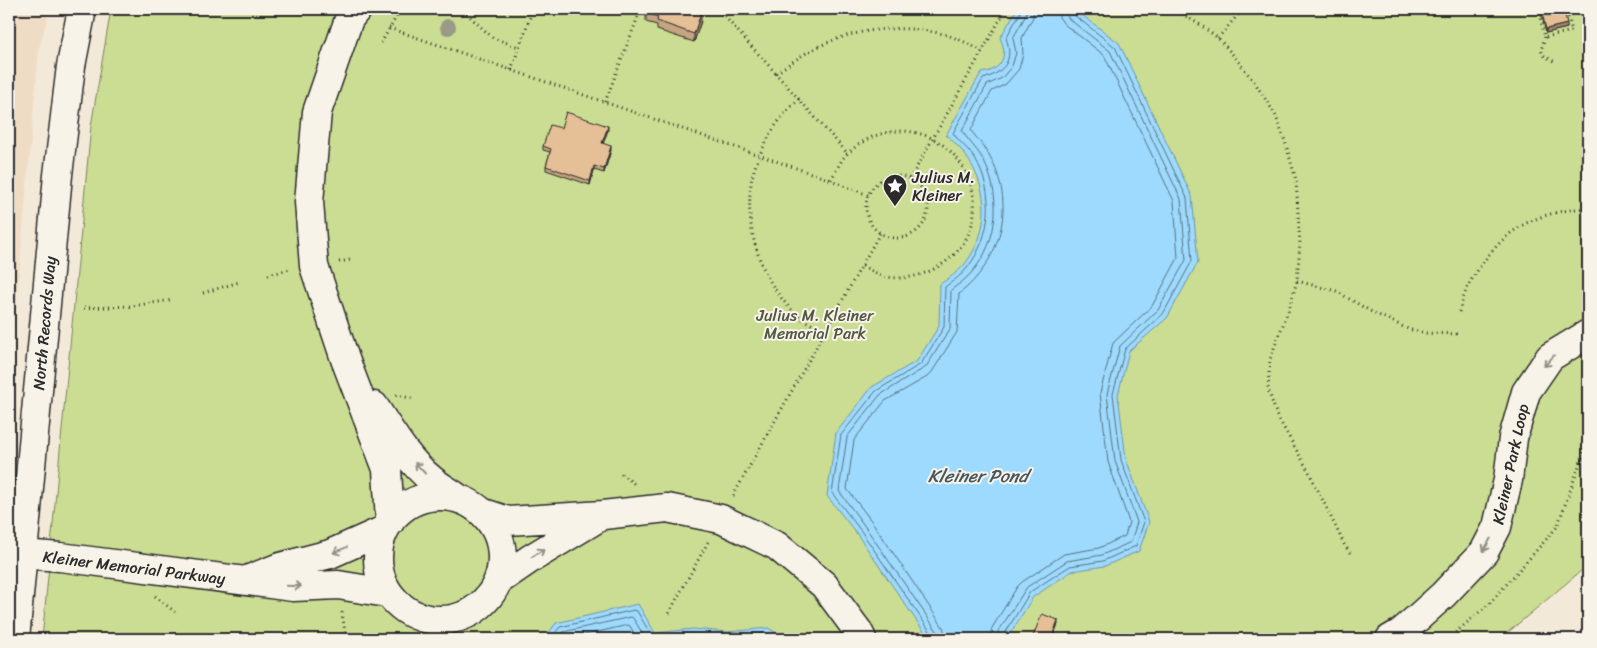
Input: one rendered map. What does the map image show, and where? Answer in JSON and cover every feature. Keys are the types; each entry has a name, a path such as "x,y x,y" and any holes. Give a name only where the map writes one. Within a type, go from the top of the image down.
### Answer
{"street":[{"name":"North Records Way","path":"15,639 16,553 71,66 82,9"},
{"path":"357,9 349,19 317,112 309,202 314,266 345,359 387,469 387,526"},
{"name":"Kleiner Park Loop","path":"1390,639 1402,632 1443,595 1484,552 1497,528 1508,480 1513,438 1526,392 1550,358 1588,334"},
{"path":"350,369 390,430 409,456 431,480 484,513 508,521 603,515 667,508 721,519 777,546 824,585 862,639"},
{"path":"458,498 429,496 413,501 398,511 380,538 377,568 387,593 411,614 440,621 468,615 492,596 503,569 501,542 484,513"},
{"path":"498,581 544,550 603,515"},
{"name":"Kleiner Memorial Parkway","path":"246,581 280,567 330,554 387,526"},
{"name":"Kleiner Memorial Parkway","path":"16,553 293,587 338,585 387,593"}],"path":[{"path":"381,43 401,9"},
{"path":"464,9 493,38 519,48"},
{"path":"511,70 533,9"},
{"path":"605,102 641,9"},
{"path":"718,9 848,154"},
{"path":"910,179 1006,9"},
{"path":"1173,9 1218,38 1255,83 1275,114 1285,140 1296,180 1300,244 1297,282 1290,309 1270,359 1268,389 1277,416 1310,472 1350,553"},
{"path":"1218,38 1243,9"},
{"path":"1538,9 1545,37 1541,50 1542,55 1555,62"},
{"path":"1545,37 1572,31 1566,9"},
{"path":"389,28 760,155 831,180 868,196"},
{"path":"776,73 812,50 847,34 886,28 919,30 947,35 982,50"},
{"path":"799,99 781,118 769,136 760,155 751,183 750,214 754,243 766,272 782,298 801,317 824,332"},
{"path":"831,180 843,158 862,142 884,132 909,131 932,138 952,152 966,171 974,194 973,218 965,240 950,259 930,272 907,278 883,276 862,266"},
{"path":"890,176 910,179 918,184 928,202 924,222 918,230 899,238 889,237 880,233 872,226 868,216 866,206 868,196 873,187 881,180 890,176"},
{"path":"1459,312 1467,288 1480,267 1515,230 1533,220 1558,213 1588,208"},
{"path":"731,501 880,233"},
{"path":"336,263 350,260"},
{"path":"268,275 296,268"},
{"path":"203,293 239,282"},
{"path":"1297,282 1336,291 1370,311 1408,329 1426,334 1458,334"},
{"path":"84,308 132,306 172,300"},
{"path":"1448,639 1490,603 1557,527 1588,442"},
{"path":"669,613 712,535"},
{"path":"153,595 176,612"},
{"path":"340,604 346,639"}],"shaded area":[{"path":"9,9 50,9 39,49 9,385"}],"green space":[{"name":"Julius M. Kleiner Memorial Park","path":"111,9 1588,9 1588,565 1500,639 42,639 91,126"}],"water":[{"name":"Kleiner Pond","path":"1017,9 1074,9 1119,43 1192,196 1198,262 1167,318 1129,351 1118,395 1126,459 1149,522 1139,551 1105,566 1072,571 1033,597 1007,639 929,639 857,534 827,496 836,433 872,387 917,361 939,326 940,284 964,265 975,249 984,214 983,196 978,179 970,163 960,148 946,135 981,73 994,69 1001,61 1004,51 1000,38"},
{"path":"638,604 655,633 693,629 727,632 768,628 787,639 544,639 556,623"}],"building":[{"path":"648,9 689,9 701,13 694,34 657,21 658,17 646,13"},
{"path":"1541,9 1564,9 1567,24 1546,29"},
{"path":"566,112 608,126 602,143 611,146 604,169 594,166 590,181 546,166 551,149 543,146 550,125 561,128"},
{"path":"1042,614 1058,620 1051,639 1041,639 1033,636"}],"place":[{"name":"Julius M. Kleiner","path":"895,207"}]}
